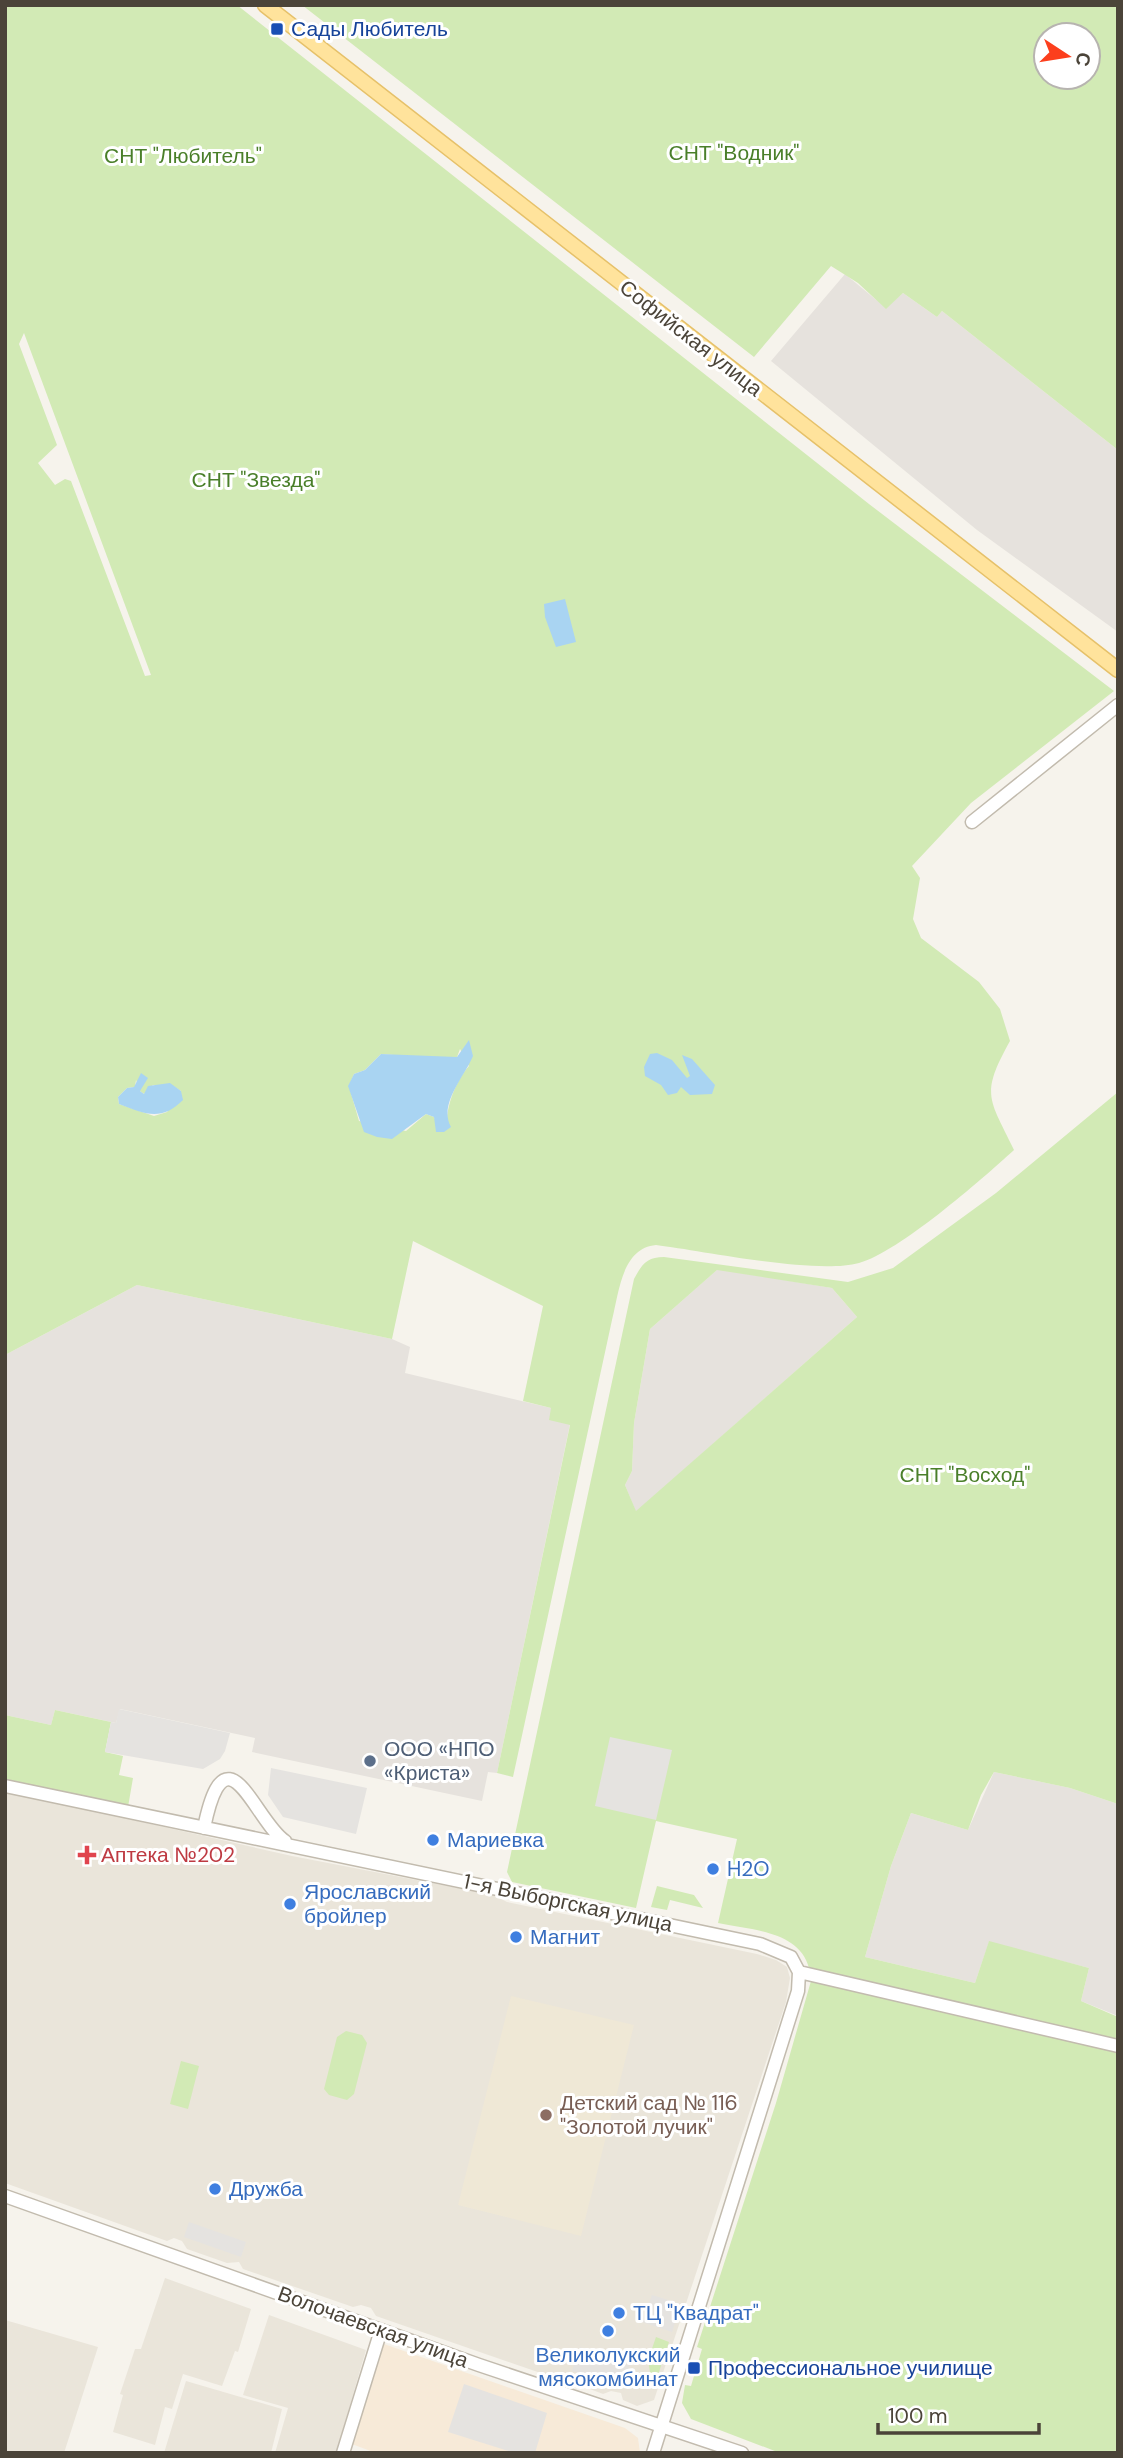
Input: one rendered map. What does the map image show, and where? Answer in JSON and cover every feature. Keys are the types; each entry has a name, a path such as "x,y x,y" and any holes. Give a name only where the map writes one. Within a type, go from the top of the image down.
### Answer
{"main road":[{"name":"Софийская улица","path":"265,5 1118,670"}],"street":[{"path":"972,822 1118,705"},
{"path":"204,1828 214,1789 220,1784 233,1782 245,1787 274,1832 295,1845"},
{"name":"1-я Выборгская улица","path":"5,1786 768,1946 791,1957 799,1972"},
{"path":"653,2453 798,1991 799,1972 1118,2046"},
{"name":"Волочаевская улица","path":"5,2196 381,2330 741,2453"},
{"path":"343,2453 381,2330"}],"shaded area":[{"path":"845,274 886,308 903,293 937,317 942,311 1118,450 1118,632 977,530 771,361"},
{"path":"718,1269 832,1288 857,1317 636,1512 625,1485 632,1471 634,1423 650,1329"},
{"path":"137,1285 392,1339 410,1347 405,1373 551,1408 570,1424 497,1773 488,1772 482,1801 252,1752 255,1738 120,1709 116,1723 55,1710 51,1725 5,1715 5,1355"},
{"path":"119,1709 230,1733 225,1751 220,1759 203,1769 105,1752 111,1722 116,1723"},
{"path":"610,1737 672,1750 656,1820 595,1806"},
{"path":"271,1768 367,1788 356,1834 283,1817 268,1795"},
{"path":"994,1772 1070,1788 1118,1804 1118,2016 1081,2001 1089,1968 989,1942 975,1983 865,1957 891,1866 911,1813 968,1830"},
{"path":"5,1791 292,1856 494,1895 507,1902 757,1954 787,1967 790,1978 786,2002 654,2400 637,2406 623,2400 621,2393 611,2391 603,2394 582,2386 578,2380 570,2377 558,2379 376,2316 371,2308 361,2305 353,2307 243,2269 239,2262 227,2263 187,2249 182,2241 174,2238 167,2241 5,2183"},
{"name":"Детский сад № 116 \"Золотой лучик\"","path":"511,1996 634,2025 581,2236 458,2205"},
{"path":"189,2222 246,2242 241,2257 184,2237"},
{"path":"165,2278 251,2309 238,2352 235,2351 222,2386 183,2374 172,2409 165,2407 155,2445 113,2432 123,2395 120,2394 135,2349 141,2349"},
{"path":"652,2295 681,2304 672,2332 642,2322"},
{"path":"269,2315 366,2350 336,2453 275,2453 288,2408 243,2395"},
{"path":"5,2320 98,2347 64,2453 5,2453"},
{"path":"381,2343 625,2428 638,2438 640,2453 376,2453 349,2443"},
{"path":"580,2347 630,2365 622,2388 572,2371"},
{"path":"186,2381 282,2409 271,2453 164,2453"},
{"path":"464,2384 547,2413 535,2453 515,2453 448,2432"}],"green space":[{"path":"5,5 237,5 869,504 1114,691 971,803 912,866 920,878 913,919 921,938 979,982 1000,1009 1010,1041 994,1074 991,1096 1014,1150 917,1230 876,1256 859,1263 840,1266 788,1264 656,1245 636,1254 629,1263 617,1297 513,1777 497,1773 570,1425 549,1420 551,1408 523,1401 543,1306 413,1241 392,1339 137,1285 5,1355","holes":["24,333 151,675 145,676 71,481 65,479 55,485 38,463 57,445 19,344","460,1049 469,1066 454,1091 447,1119 436,1122 434,1117 426,1114 406,1131 359,1121 349,1086 354,1074 365,1070 381,1054 447,1059 457,1057","136,1080 144,1094 153,1085 173,1086 181,1091 167,1112 154,1116 119,1104 118,1097 127,1088 135,1087"]},
{"name":"СНТ \"Водник\"","path":"302,5 1118,5 1118,450 942,311 937,317 903,293 886,309 858,283 831,266 754,357"},
{"name":"СНТ \"Восход\"","path":"1118,1092 1118,1804 1070,1788 994,1772 981,1795 968,1830 911,1813 891,1866 865,1957 975,1983 989,1941 1089,1968 1081,2001 1118,2017 1118,2040 809,1968 803,1955 784,1939 758,1930 718,1923 737,1839 656,1821 636,1908 512,1882 507,1872 634,1279 640,1269 649,1260 664,1257 848,1282 893,1268 996,1193","holes":["717,1270 832,1288 857,1317 636,1511 625,1485 632,1471 634,1423 650,1329"]},
{"path":"55,1710 111,1722 105,1752 123,1756 119,1775 133,1778 128,1807 5,1781 5,1715 51,1725"},
{"path":"657,1886 694,1895 703,1908 670,1900 667,1910 651,1907"},
{"path":"811,1981 1118,2051 1118,2453 780,2453 691,2419 682,2403 685,2385 691,2386 702,2349 697,2347 776,2103"},
{"path":"346,2031 362,2035 367,2043 354,2094 347,2100 329,2095 324,2089 337,2037"},
{"path":"181,2061 199,2066 188,2109 170,2104"},
{"path":"656,2337 669,2342 653,2390 648,2360"}],"water":[{"path":"565,599 576,642 556,647 545,617 544,604"},
{"path":"469,1040 473,1056 450,1100 448,1118 451,1127 444,1132 436,1132 434,1117 426,1114 392,1139 364,1132 348,1086 354,1074 365,1070 381,1054 457,1057"},
{"path":"657,1053 672,1060 687,1078 690,1076 682,1055 692,1059 715,1085 712,1094 690,1095 681,1087 677,1093 668,1095 661,1085 645,1076 644,1067 650,1054"},
{"path":"141,1073 148,1078 140,1091 144,1094 148,1086 170,1083 181,1091 183,1100 160,1114 145,1113 119,1104 118,1097 127,1088 134,1087"}],"place":[{"name":"Сады Любитель","path":"277,29"},
{"name":"ООО «НПО «Криста»","path":"370,1761"},
{"name":"Мариевка","path":"433,1840"},
{"name":"Аптека №202","path":"87,1855"},
{"name":"H2O","path":"713,1869"},
{"name":"Ярославский бройлер","path":"290,1904"},
{"name":"Магнит","path":"516,1937"},
{"name":"Детский сад № 116 \"Золотой лучик\"","path":"546,2115"},
{"name":"Дружба","path":"215,2189"},
{"name":"ТЦ \"Квадрат\"","path":"619,2313"},
{"name":"Великолукский мясокомбинат","path":"608,2331"},
{"name":"Профессиональное училище","path":"694,2368"}],"park label":[{"name":"СНТ \"Любитель\"","path":"183,156"},
{"name":"СНТ \"Звезда\"","path":"256,480"}]}
